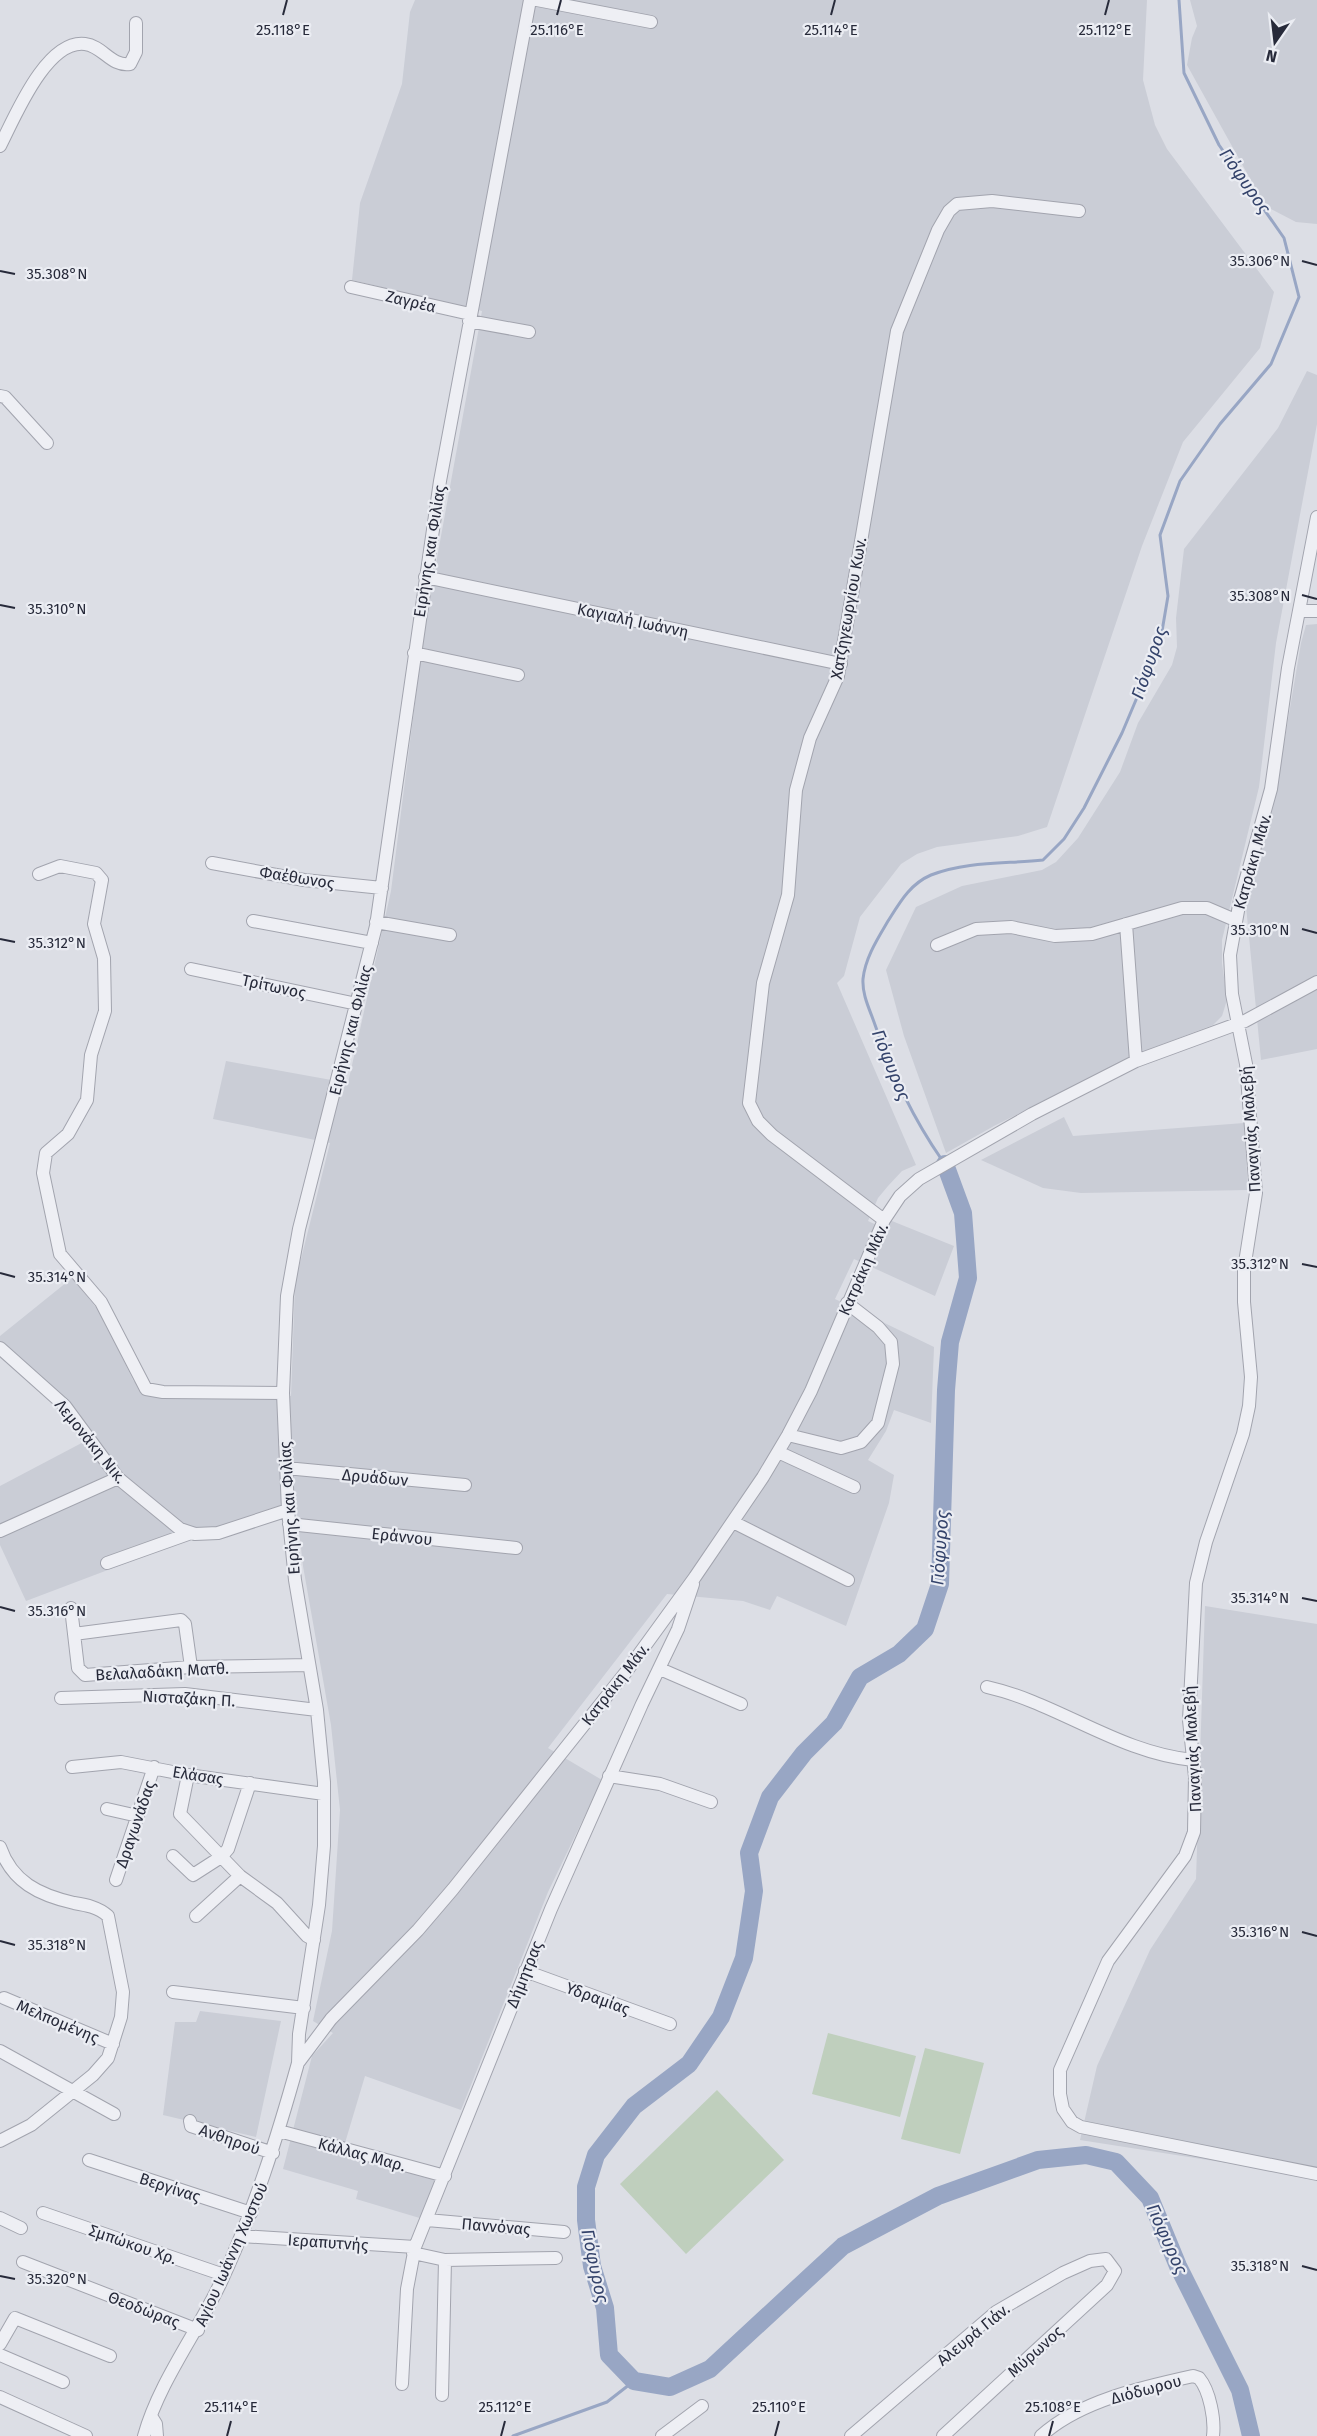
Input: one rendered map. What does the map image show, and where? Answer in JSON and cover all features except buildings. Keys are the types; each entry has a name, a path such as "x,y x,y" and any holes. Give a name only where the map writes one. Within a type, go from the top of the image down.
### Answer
{"street":[{"name":"Ειρήνης και Φιλίας","path":"298,2063 322,1869 324,1794 317,1710 296,1590 288,1510 283,1393 285,1326 292,1261 376,922 425,577 470,318 530,0"},
{"path":"537,0 651,22"},
{"path":"0,146 30,84 49,64 73,45 84,43 93,46 117,64 130,64 135,60 136,23"},
{"name":"Χατζηγεωργίου Κων.","path":"884,1221 772,1135 755,1116 749,1100 763,983 788,895 792,821 798,778 810,738 833,689 841,664 893,347 938,230 950,211 966,201 1040,205 1079,211"},
{"name":"Ζαγρέα","path":"351,287 529,332"},
{"path":"0,396 5,397 47,443"},
{"name":"Κατράκη Μάν.","path":"298,2063 331,2019 418,1930 483,1852 626,1672 695,1577 788,1435 811,1391 884,1221 900,1196 919,1179 1032,1114 1136,1061 1238,1024 1230,975 1235,920 1269,797 1288,668 1301,611 1317,517"},
{"name":"Καγιαλή Ιωάννη","path":"425,577 841,664"},
{"path":"1301,611 1317,611"},
{"path":"414,653 518,675"},
{"name":"Φαέθωνος","path":"212,863 304,880 382,888"},
{"path":"39,874 65,866 96,873 102,880 94,924 104,958 105,1011 91,1055 87,1100 68,1134 46,1152 43,1160 43,1173 60,1254 101,1302 146,1389 163,1392 283,1393"},
{"path":"937,945 976,929 1011,927 1055,936 1092,934 1182,908 1207,908 1235,920"},
{"path":"253,921 372,943"},
{"path":"376,922 450,935"},
{"path":"1126,924 1136,1061"},
{"name":"Τρίτωνος","path":"191,969 357,1004"},
{"path":"1238,1024 1317,982"},
{"name":"Παναγιάς Μαλεβή","path":"1238,1024 1245,1055 1256,1193 1244,1269 1244,1302 1251,1377 1244,1434 1206,1542 1196,1583 1189,1673 1194,1832 1185,1856 1108,1961 1060,2070 1060,2094 1063,2109 1072,2122 1081,2127 1317,2174"},
{"path":"788,1435 841,1448 861,1442 878,1423 893,1364 891,1342 878,1327 847,1303"},
{"name":"Λεμονάκη Νικ.","path":"0,1348 65,1406 118,1478 174,1525 191,1533"},
{"path":"778,1452 854,1487"},
{"name":"Δρυάδων","path":"286,1468 465,1485"},
{"path":"0,1531 118,1478"},
{"path":"107,1563 191,1533 226,1532 288,1510"},
{"path":"733,1522 848,1580"},
{"name":"Εράννου","path":"290,1524 516,1548"},
{"name":"Δήμητρας","path":"402,2384 406,2307 414,2250 525,1971 609,1776 688,1606 695,1577"},
{"name":"Βελαλαδάκη Ματθ.","path":"71,1608 79,1670 84,1675 191,1667 309,1665"},
{"path":"74,1634 181,1620 185,1624 191,1667"},
{"path":"660,1669 741,1704"},
{"path":"987,1687 1010,1692 1136,1748 1193,1760"},
{"name":"Νισταζάκη Π.","path":"61,1698 185,1694 317,1710"},
{"name":"Ελάσας","path":"72,1767 121,1762 188,1775 324,1794"},
{"name":"Δραγωνάδας","path":"117,1880 154,1767"},
{"path":"188,1775 180,1814 240,1876 277,1903 307,1936 314,1940"},
{"path":"609,1776 660,1784 711,1802"},
{"path":"173,1856 192,1875 221,1857 229,1846 250,1783"},
{"path":"107,1809 138,1816"},
{"name":"Μελπομένης","path":"0,1847 9,1868 23,1882 51,1897 100,1910 110,1918 123,1992 121,2017 104,2064 31,2125 0,2141"},
{"path":"196,1916 240,1876"},
{"name":"Υδραμίας","path":"525,1971 670,2024"},
{"path":"173,1992 304,2008"},
{"name":"Μελπομένης","path":"4,1998 113,2044"},
{"path":"0,2050 114,2114"},
{"name":"Αγίου Ιωάννη Χωστού","path":"144,2436 174,2368 198,2330 241,2236 273,2153 298,2063"},
{"name":"Ανθηρού","path":"189,2121 191,2126 210,2134 273,2153"},
{"name":"Κάλλας Μαρ.","path":"279,2131 445,2176"},
{"name":"Βεργίνας","path":"88,2160 250,2213"},
{"name":"Σμπώκου Χρ.","path":"43,2213 224,2275"},
{"path":"0,2217 21,2228"},
{"name":"Παννόνας","path":"427,2220 564,2232"},
{"name":"Ιεραπυτνής","path":"241,2236 414,2250 445,2260 556,2258"},
{"name":"Αλευρά Γιάν.","path":"851,2436 996,2312 1046,2282 1090,2260 1104,2258 1109,2261"},
{"path":"442,2395 445,2260"},
{"name":"Μύρωνος","path":"943,2436 1107,2285 1115,2273 1109,2261"},
{"name":"Θεοδώρας","path":"23,2262 198,2330"},
{"path":"0,2344 13,2319 110,2356"},
{"path":"0,2355 63,2382"},
{"name":"Διόδωρου","path":"1041,2436 1061,2419 1081,2409 1192,2376 1199,2378 1204,2385 1213,2421 1213,2436"},
{"path":"0,2397 62,2431 86,2436"},
{"path":"662,2436 702,2406"},
{"path":"151,2416 156,2424 157,2436"}],"shaded area":[{"path":"415,0 1147,0 1143,80 1155,125 1167,149 1274,292 1260,348 1183,442 1142,546 1047,827 1018,836 937,847 917,854 901,864 860,917 844,976 837,983 916,1165 902,1171 888,1186 878,1198 868,1221 883,1228 887,1219 954,1246 935,1296 854,1259 835,1299 934,1347 931,1423 894,1410 886,1431 868,1460 894,1475 889,1503 846,1626 777,1596 770,1610 743,1601 667,1594 548,1748 602,1780 548,1892 461,2110 365,2076 342,2153 439,2179 423,2219 356,2199 358,2191 283,2169 312,2056 333,2033 313,2021 332,1931 340,1810 331,1725 303,1566 296,1504 187,1540 26,1601 0,1545 0,1486 93,1437 0,1341 0,1336 72,1278 103,1316 133,1380 143,1391 168,1397 291,1396 295,1283 330,1143 213,1119 226,1061 348,1083 391,891 425,624 482,311 352,280 360,203 402,84 410,12"},
{"path":"1190,0 1317,0 1317,224 1296,222 1269,208 1258,193 1187,65 1192,38 1197,26"},
{"path":"1307,371 1317,375 1317,424 1276,643 1259,787 1222,940 1222,963 1227,1000 1222,1016 1213,1025 1147,1050 994,1126 946,1153 904,1036 886,970 916,907 962,886 1042,870 1056,862 1078,838 1120,772 1138,723 1172,665 1177,647 1176,618 1184,549 1278,428"},
{"path":"1317,624 1317,1049 1261,1060 1246,906 1277,785 1301,643 1306,625"},
{"path":"1064,1117 1073,1136 1244,1123 1248,1190 1081,1193 1043,1188 981,1160"},
{"path":"1205,1606 1317,1624 1317,2177 1080,2140 1097,2066 1150,1950 1196,1879"},
{"path":"200,2011 281,2021 256,2137 163,2115 175,2022 196,2022"}],"green space":[{"path":"828,2033 916,2056 900,2117 812,2094"},
{"path":"925,2048 984,2063 960,2154 901,2139"},
{"path":"717,2090 784,2160 686,2254 620,2184"}],"waterway":[{"name":"Γιόφυρος","path":"942,1160 903,1094 868,1006 863,979 869,956 901,900 917,883 931,875 958,867 1043,860 1064,839 1084,808 1122,733 1160,643 1168,596 1160,535 1180,481 1220,424 1271,364 1299,297 1284,238 1219,145 1184,73 1179,0"},
{"name":"Γιόφυρος","path":"945,1164 963,1213 968,1278 950,1342 946,1390 940,1584 925,1629 899,1654 860,1677 834,1723 804,1753 770,1797 749,1853 754,1891 744,1958 721,2017 689,2064 634,2106 596,2155 586,2187 586,2220 592,2266 605,2308 609,2355 634,2381 670,2387 710,2369 843,2246 938,2196 1038,2160 1086,2155 1116,2162 1150,2198 1178,2266 1240,2390 1251,2436"},
{"path":"513,2436 607,2402 634,2381"}]}
